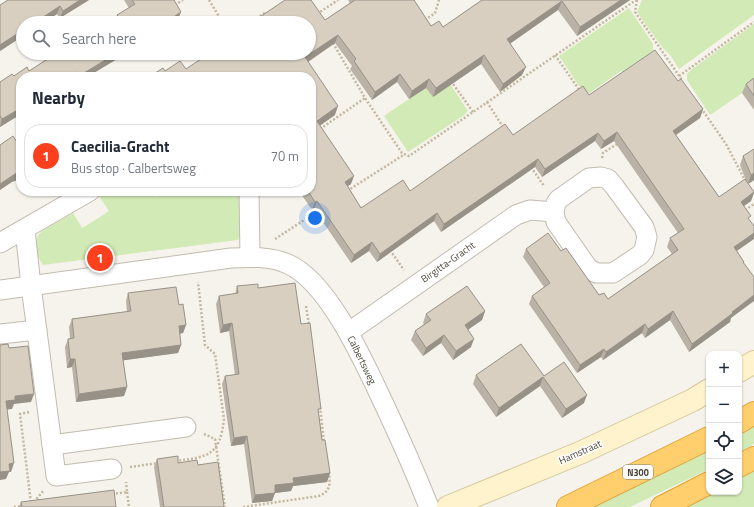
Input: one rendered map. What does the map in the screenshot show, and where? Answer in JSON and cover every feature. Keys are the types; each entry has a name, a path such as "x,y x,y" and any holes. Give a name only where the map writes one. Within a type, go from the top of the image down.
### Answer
{"highway":[{"path":"742,420 754,413"},
{"name":"N300","path":"568,507 706,439"},
{"path":"742,464 754,458"},
{"path":"662,507 706,485"}],"street":[{"path":"601,177 608,180 644,227 647,237 644,250 640,255 613,273 596,273 588,268 560,228 554,217 557,205 589,178 601,177"},
{"path":"0,243 81,196"},
{"path":"248,196 250,257"},
{"name":"Birgitta-Gracht","path":"348,332 516,215 530,210 557,205"},
{"path":"25,229 56,476 112,469"},
{"name":"Calbertsweg","path":"0,290 250,257 265,258 288,264 301,272 316,287 348,332 409,457 429,507"},
{"path":"0,334 37,330"},
{"path":"742,369 754,362"},
{"name":"Hamstraat","path":"448,507 582,452 693,400 706,392"},
{"path":"52,445 186,427"}],"path":[{"path":"171,8 183,0"},
{"path":"209,0 219,16"},
{"path":"313,10 316,15 338,0"},
{"path":"419,24 435,13 439,0"},
{"path":"637,0 635,12 683,82"},
{"path":"332,40 365,98 402,153 409,156 637,0"},
{"path":"261,16 268,12"},
{"path":"679,76 754,22"},
{"path":"654,53 660,49"},
{"path":"555,55 582,93"},
{"path":"450,79 473,112"},
{"path":"317,131 365,98"},
{"path":"487,102 504,128"},
{"path":"700,106 726,144 748,187"},
{"path":"601,177 603,153 617,144 612,137"},
{"path":"342,194 405,154"},
{"path":"527,161 557,205"},
{"path":"348,190 353,196"},
{"path":"741,213 754,204"},
{"path":"250,257 322,208"},
{"path":"388,247 415,286"},
{"path":"309,329 305,298 316,287"},
{"path":"320,405 325,444"},
{"path":"186,427 215,439 225,507"},
{"path":"243,507 324,494 328,491 330,486 328,467"},
{"path":"14,507 32,505 56,476"},
{"path":"127,492 129,507"}],"green space":[{"path":"642,0 754,0 754,15 679,69 671,56 662,47 637,12"},
{"path":"629,8 653,44 653,51 588,94 583,92 559,56"},
{"path":"754,24 754,85 710,115 687,80 687,74"},
{"path":"444,75 468,111 463,116 408,152 384,116"},
{"path":"99,196 241,196 242,232 238,240 43,265 37,254 35,245 41,232 73,213 82,228 109,211"},
{"path":"754,422 754,444 742,451 742,429"},
{"path":"706,449 706,470 630,507 591,507 633,488"},
{"path":"754,469 754,507 682,507 706,495 742,495 742,475"}],"building":[{"path":"8,0 80,0 63,11 60,6 45,16 16,16 16,35 0,45 0,5"},
{"path":"132,0 174,0 181,12 175,16 117,15 135,4"},
{"path":"285,0 311,0 325,20 355,0 414,0 431,26 439,21 443,27 482,0 621,0 580,27 562,1 507,39 526,67 503,84 484,55 436,88 429,79 412,91 400,74 375,92 354,61 356,59 338,35 316,50 316,16 261,16"},
{"path":"655,50 678,81 681,79 703,109 673,131 719,197 745,179 754,192 741,202 751,216 748,218 754,226 754,233 734,247 754,277 754,295 692,344 673,311 648,329 645,324 606,352 604,349 580,365 532,296 550,283 526,249 548,233 561,251 566,248 599,295 604,293 608,299 678,250 670,238 684,229 617,132 604,141 598,133 545,169 538,159 444,224 437,213 380,254 372,242 354,255 317,201 315,202 311,196 316,196 316,73 338,106 317,121 354,176 345,182 361,208 403,180 410,191 505,124 513,135 583,86 589,95"},
{"path":"46,60 105,60 86,72 20,72 27,67 29,71"},
{"path":"200,60 307,60 315,72 157,72 163,68 165,71 180,61 186,69"},
{"path":"12,74 14,76 16,75 16,111 2,119 0,116 0,82"},
{"path":"754,78 754,96 746,84"},
{"path":"13,136 16,141 16,174 0,184 0,145"},
{"path":"754,149 754,173 751,175 743,156"},
{"path":"295,283 301,324 310,323 321,409 318,409 322,440 325,440 330,473 293,478 294,483 275,485 275,493 255,495 247,436 234,438 225,376 239,374 232,323 223,325 219,296 238,293 237,286 258,284 258,288"},
{"path":"467,286 485,311 465,325 474,339 456,351 444,335 426,348 415,331 431,320 426,314"},
{"path":"176,287 179,305 183,304 186,325 179,326 181,345 122,353 127,387 79,394 75,359 70,359 68,339 74,338 72,319 131,311 128,293"},
{"path":"8,344 9,348 28,346 34,394 15,396 15,400 6,401 14,463 9,464 10,471 0,472 0,345"},
{"path":"521,344 544,376 564,362 587,395 566,409 543,377 499,408 476,375"},
{"path":"178,456 178,463 197,460 198,465 218,462 224,507 164,507 157,459"},
{"path":"114,490 116,507 22,507 21,502"}],"place":[{"name":"Caecilia-Gracht","path":"100,258"}]}
